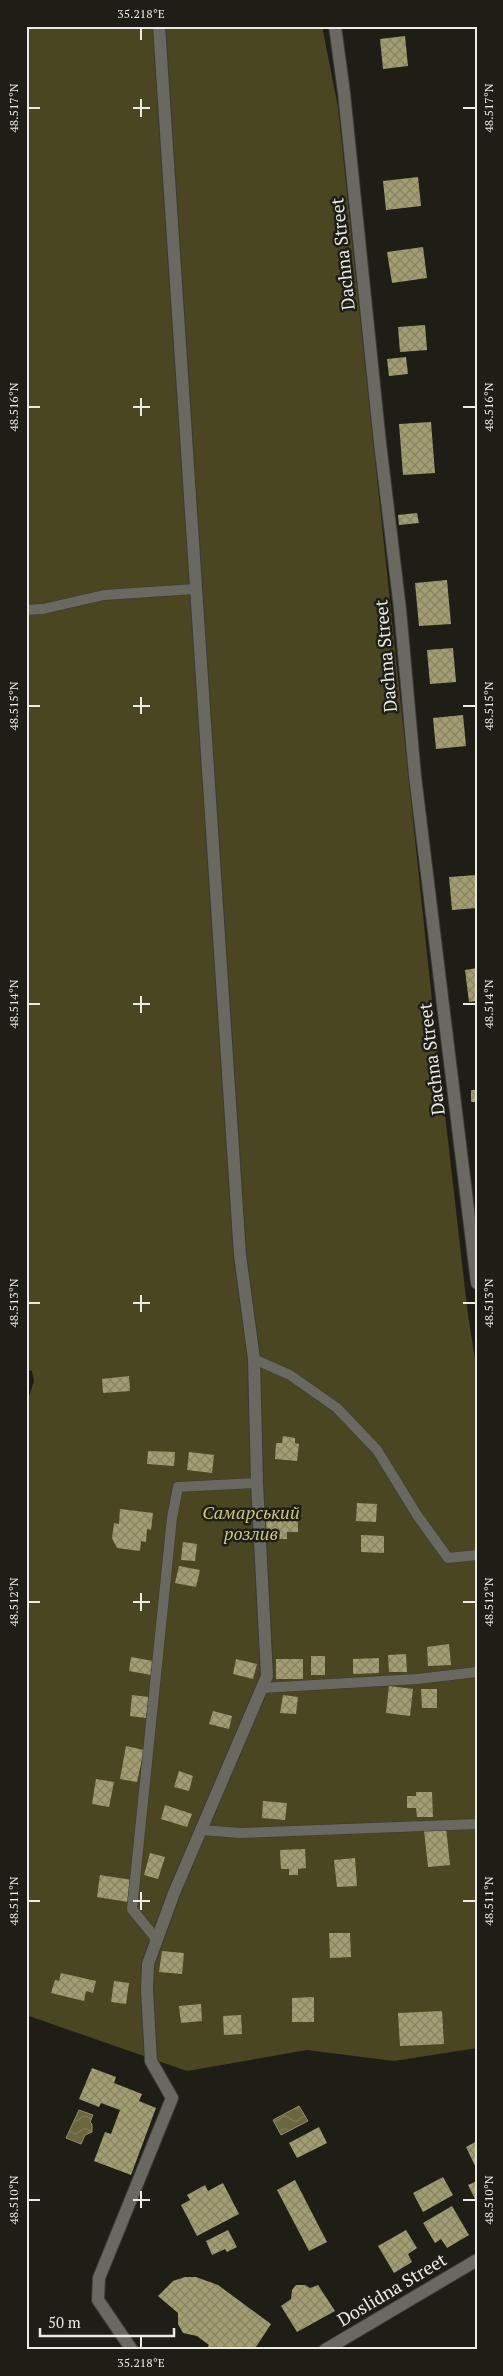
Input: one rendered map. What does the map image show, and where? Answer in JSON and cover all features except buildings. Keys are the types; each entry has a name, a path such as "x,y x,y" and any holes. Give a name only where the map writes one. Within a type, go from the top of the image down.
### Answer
{"street":[{"path":"132,2350 98,2300 98,2278 172,2098 151,2061 147,1990 148,1964 201,1830 267,1676 257,1484 254,1359 240,1256 159,26"},
{"name":"Dachna Street","path":"335,26 344,92 380,443 400,610 415,776 476,1275"},
{"name":"Doslidna Street","path":"325,2350 477,2260"}],"lane":[{"path":"26,610 43,609 104,594 195,589"},
{"path":"254,1359 290,1375 337,1408 377,1450 417,1515 448,1558 477,1555"},
{"path":"157,1940 132,1909 171,1528 178,1487 257,1484"},
{"path":"262,1688 417,1679 477,1672"},
{"path":"201,1830 240,1833 477,1824"}],"green space":[{"name":"Самарський розлив","path":"26,26 322,26 338,107 433,1010 468,1315 477,1372 477,2048 394,2061 307,2050 187,2071 26,2015 26,1406 34,1381 32,1371 26,1369"}],"water":[{"path":"299,2106 308,2121 281,2135 273,2120"},
{"path":"79,2110 93,2115 90,2122 92,2124 92,2132 85,2135 81,2144 66,2138"}]}
